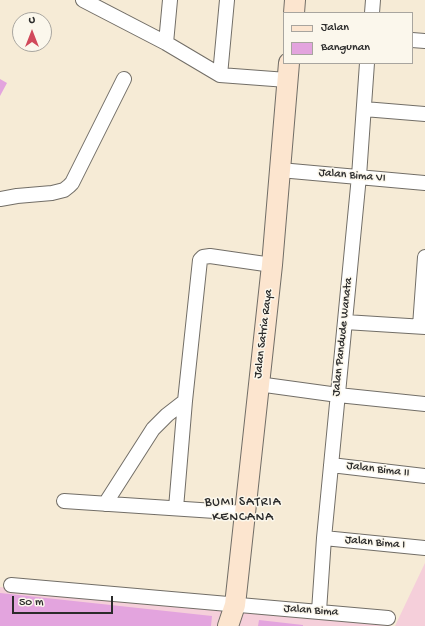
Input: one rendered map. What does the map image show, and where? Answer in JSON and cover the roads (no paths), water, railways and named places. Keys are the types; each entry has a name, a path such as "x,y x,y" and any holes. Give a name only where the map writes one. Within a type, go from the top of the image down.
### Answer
{"street":[{"path":"83,0 166,43 220,75 288,71"},
{"path":"166,43 170,0"},
{"path":"220,75 227,0"},
{"path":"294,12 296,0"},
{"path":"372,12 373,0"},
{"path":"413,40 425,41"},
{"name":"Jalan Pandude Wanata","path":"319,611 324,538 359,176 367,64"},
{"name":"Jalan Satria Raya","path":"228,626 235,605 272,265 288,71"},
{"path":"0,199 52,193 64,190 69,186 72,183 124,79"},
{"path":"364,109 425,114"},
{"name":"Jalan Bima VI","path":"280,170 425,183"},
{"path":"176,508 199,264 201,259 210,256 272,265"},
{"path":"345,322 423,327 425,257"},
{"path":"258,384 338,395 425,404"},
{"path":"105,504 153,429 185,401"},
{"name":"Jalan Bima II","path":"331,465 425,476"},
{"path":"64,501 245,513"},
{"name":"Jalan Bima I","path":"324,538 425,548"},
{"name":"Jalan Bima","path":"11,586 388,618"},
{"name":"Jalan Satria Raya","path":"235,605 240,626"}],"district":[{"name":"BUMI SATRIA KENCANA","path":"243,510"}]}
